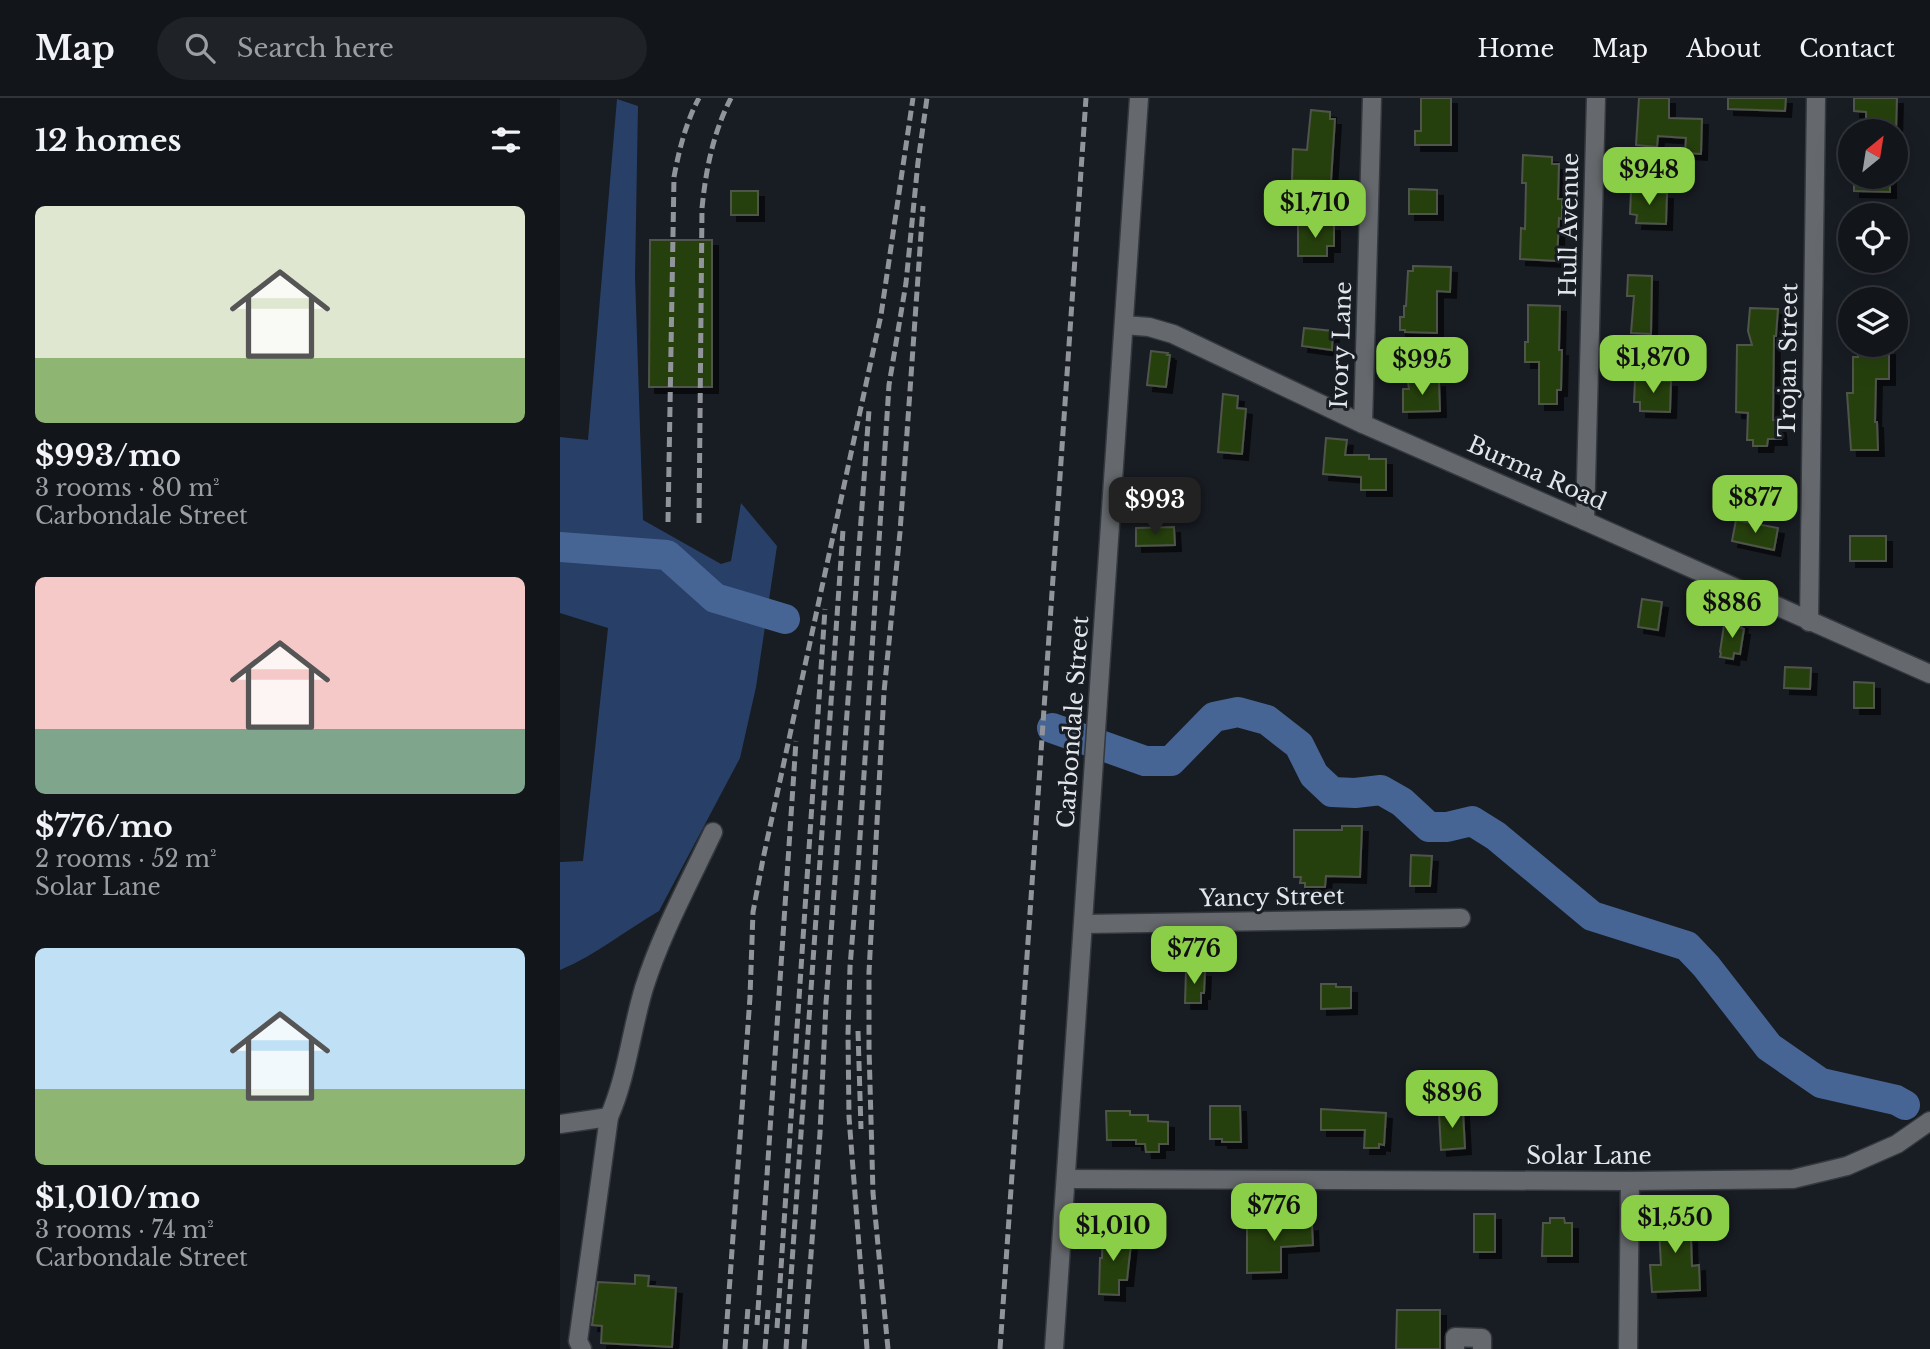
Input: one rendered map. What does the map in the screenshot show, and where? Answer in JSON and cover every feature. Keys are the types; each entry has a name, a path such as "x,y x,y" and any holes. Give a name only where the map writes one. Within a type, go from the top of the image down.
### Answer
{"street":[{"name":"Carbondale Street","path":"1055,1349 1139,98"},
{"name":"Ivory Lane","path":"1363,424 1372,98"},
{"name":"Hull Avenue","path":"1585,521 1596,98"},
{"name":"Trojan Street","path":"1809,622 1816,98"},
{"name":"Burma Road","path":"1124,325 1150,327 1173,334 1363,424 1930,674"},
{"path":"582,1349 578,1340 609,1117 617,1098 644,988 664,936 713,832"},
{"name":"Yancy Street","path":"1084,924 1461,918"},
{"path":"560,1124 609,1117"},
{"name":"Solar Lane","path":"1066,1179 1793,1179 1847,1166 1897,1144 1930,1121"},
{"path":"1628,1349 1630,1181"},
{"path":"1455,1349 1455,1337 1482,1338 1482,1349"}],"shaded area":[{"path":"617,99 638,106 635,276 643,520 721,564 731,561 741,503 777,546 756,687 740,758 659,911 598,950 560,970 560,862 583,861 608,628 560,613 560,437 588,440"}],"building":[{"path":"1421,98 1451,98 1451,145 1415,145 1415,131 1421,131"},
{"path":"1639,98 1669,98 1669,118 1702,119 1701,154 1685,153 1686,138 1658,136 1657,147 1636,145"},
{"path":"1728,98 1786,98 1785,111 1728,109"},
{"path":"1854,98 1897,98 1896,119 1866,119 1866,112 1854,111"},
{"path":"1311,110 1330,112 1330,119 1335,119 1331,181 1292,180 1293,149 1307,150"},
{"path":"1523,155 1552,157 1552,164 1559,164 1558,199 1562,199 1562,219 1559,218 1557,261 1520,259 1521,228 1525,229 1526,183 1522,183"},
{"path":"1409,189 1437,190 1437,214 1409,214"},
{"path":"1854,189 1890,189 1890,192"},
{"path":"731,191 758,191 758,215 731,215"},
{"path":"1631,192 1667,193 1666,224 1636,223 1637,215 1630,214"},
{"path":"1298,225 1334,225 1334,246 1327,246 1327,256 1298,256"},
{"path":"650,240 712,240 712,387 649,387"},
{"path":"1413,266 1451,267 1450,292 1437,291 1437,333 1400,330 1400,317 1404,317 1406,306 1408,271 1413,271"},
{"path":"1628,275 1652,276 1651,334 1631,333 1634,296 1627,296"},
{"path":"1528,305 1560,306 1561,390 1557,390 1557,404 1539,404 1539,362 1525,362"},
{"path":"1750,308 1778,309 1774,336 1773,420 1779,420 1781,439 1768,439 1767,446 1753,446 1753,440 1747,440 1748,413 1736,412 1737,345 1752,345 1748,331"},
{"path":"1304,328 1333,331 1332,350 1302,346"},
{"path":"1151,351 1170,355 1166,387 1147,385"},
{"path":"1853,357 1889,357 1889,379 1876,379 1875,422 1878,450 1851,450 1847,393 1853,393"},
{"path":"1635,380 1671,381 1670,412 1640,411 1640,402 1634,402"},
{"path":"1439,381 1440,411 1403,412 1403,389 1409,389 1408,382"},
{"path":"1223,394 1238,396 1237,408 1246,409 1242,454 1218,452"},
{"path":"1326,438 1347,440 1345,455 1369,455 1369,459 1386,459 1386,490 1361,490 1361,477 1323,474"},
{"path":"1736,520 1778,528 1774,550 1732,541"},
{"path":"1174,527 1175,545 1136,546 1136,528"},
{"path":"1850,536 1886,536 1886,561 1850,561"},
{"path":"1642,599 1662,602 1658,630 1638,627"},
{"path":"1729,620 1742,623 1741,628 1744,629 1740,654 1734,653 1733,659 1720,657 1724,625 1727,626"},
{"path":"1785,667 1811,668 1810,689 1784,688"},
{"path":"1854,682 1874,683 1874,708 1854,708"},
{"path":"1342,826 1362,826 1360,877 1326,876 1325,887 1305,887 1305,883 1300,883 1301,877 1294,877 1294,830 1342,830"},
{"path":"1411,855 1432,856 1430,886 1410,886"},
{"path":"1186,970 1205,971 1201,1003 1185,1003"},
{"path":"1321,984 1351,987 1351,1008 1321,1009"},
{"path":"1210,1106 1240,1106 1241,1142 1210,1139"},
{"path":"1321,1109 1386,1113 1384,1145 1379,1144 1379,1148 1364,1148 1365,1130 1321,1130"},
{"path":"1106,1111 1130,1111 1130,1115 1148,1115 1148,1121 1168,1122 1168,1144 1159,1144 1159,1152 1146,1152 1145,1144 1136,1144 1136,1140 1107,1140"},
{"path":"1463,1111 1465,1148 1441,1150 1439,1113"},
{"path":"1690,1210 1692,1266 1699,1265 1700,1290 1652,1292 1650,1265 1661,1265 1658,1211"},
{"path":"1474,1214 1495,1214 1495,1252 1474,1252"},
{"path":"1550,1218 1564,1218 1565,1223 1572,1223 1572,1256 1542,1256 1543,1223 1550,1223"},
{"path":"1305,1220 1305,1226 1312,1225 1313,1245 1281,1247 1281,1272 1247,1273 1247,1222 1287,1223"},
{"path":"1103,1230 1118,1231 1118,1234 1121,1234 1120,1243 1131,1244 1127,1280 1119,1280 1119,1295 1099,1294"},
{"path":"635,1275 649,1276 648,1286 676,1288 672,1347 601,1343 602,1326 592,1325 598,1282 635,1284"},
{"path":"1397,1310 1440,1310 1440,1349 1396,1349"}],"waterway":[{"path":"560,547 667,555 715,598 785,619"},
{"path":"1052,728 1145,761 1171,761 1214,717 1238,712 1267,720 1299,745 1314,775 1332,792 1381,790 1402,802 1429,827 1447,827 1472,821 1496,836 1592,916 1687,946 1706,966 1769,1047 1821,1083 1896,1100 1905,1105"}],"railway":[{"path":"668,522 674,177 690,117 699,98"},
{"path":"699,523 702,208 711,152 719,124 731,98"},
{"path":"725,1349 750,997 753,912 881,315 913,98"},
{"path":"867,1349 849,1117 850,967 889,385 906,283 927,98"},
{"path":"1000,1349 1086,98"},
{"path":"888,1349 873,1193 869,972 884,692 900,532 923,206"},
{"path":"804,1349 869,410"},
{"path":"786,1349 843,530"},
{"path":"777,1328 825,609"},
{"path":"757,1325 796,741"},
{"path":"858,1031 861,1129"},
{"path":"745,1349 748,1307"},
{"path":"765,1349 768,1310"}]}
